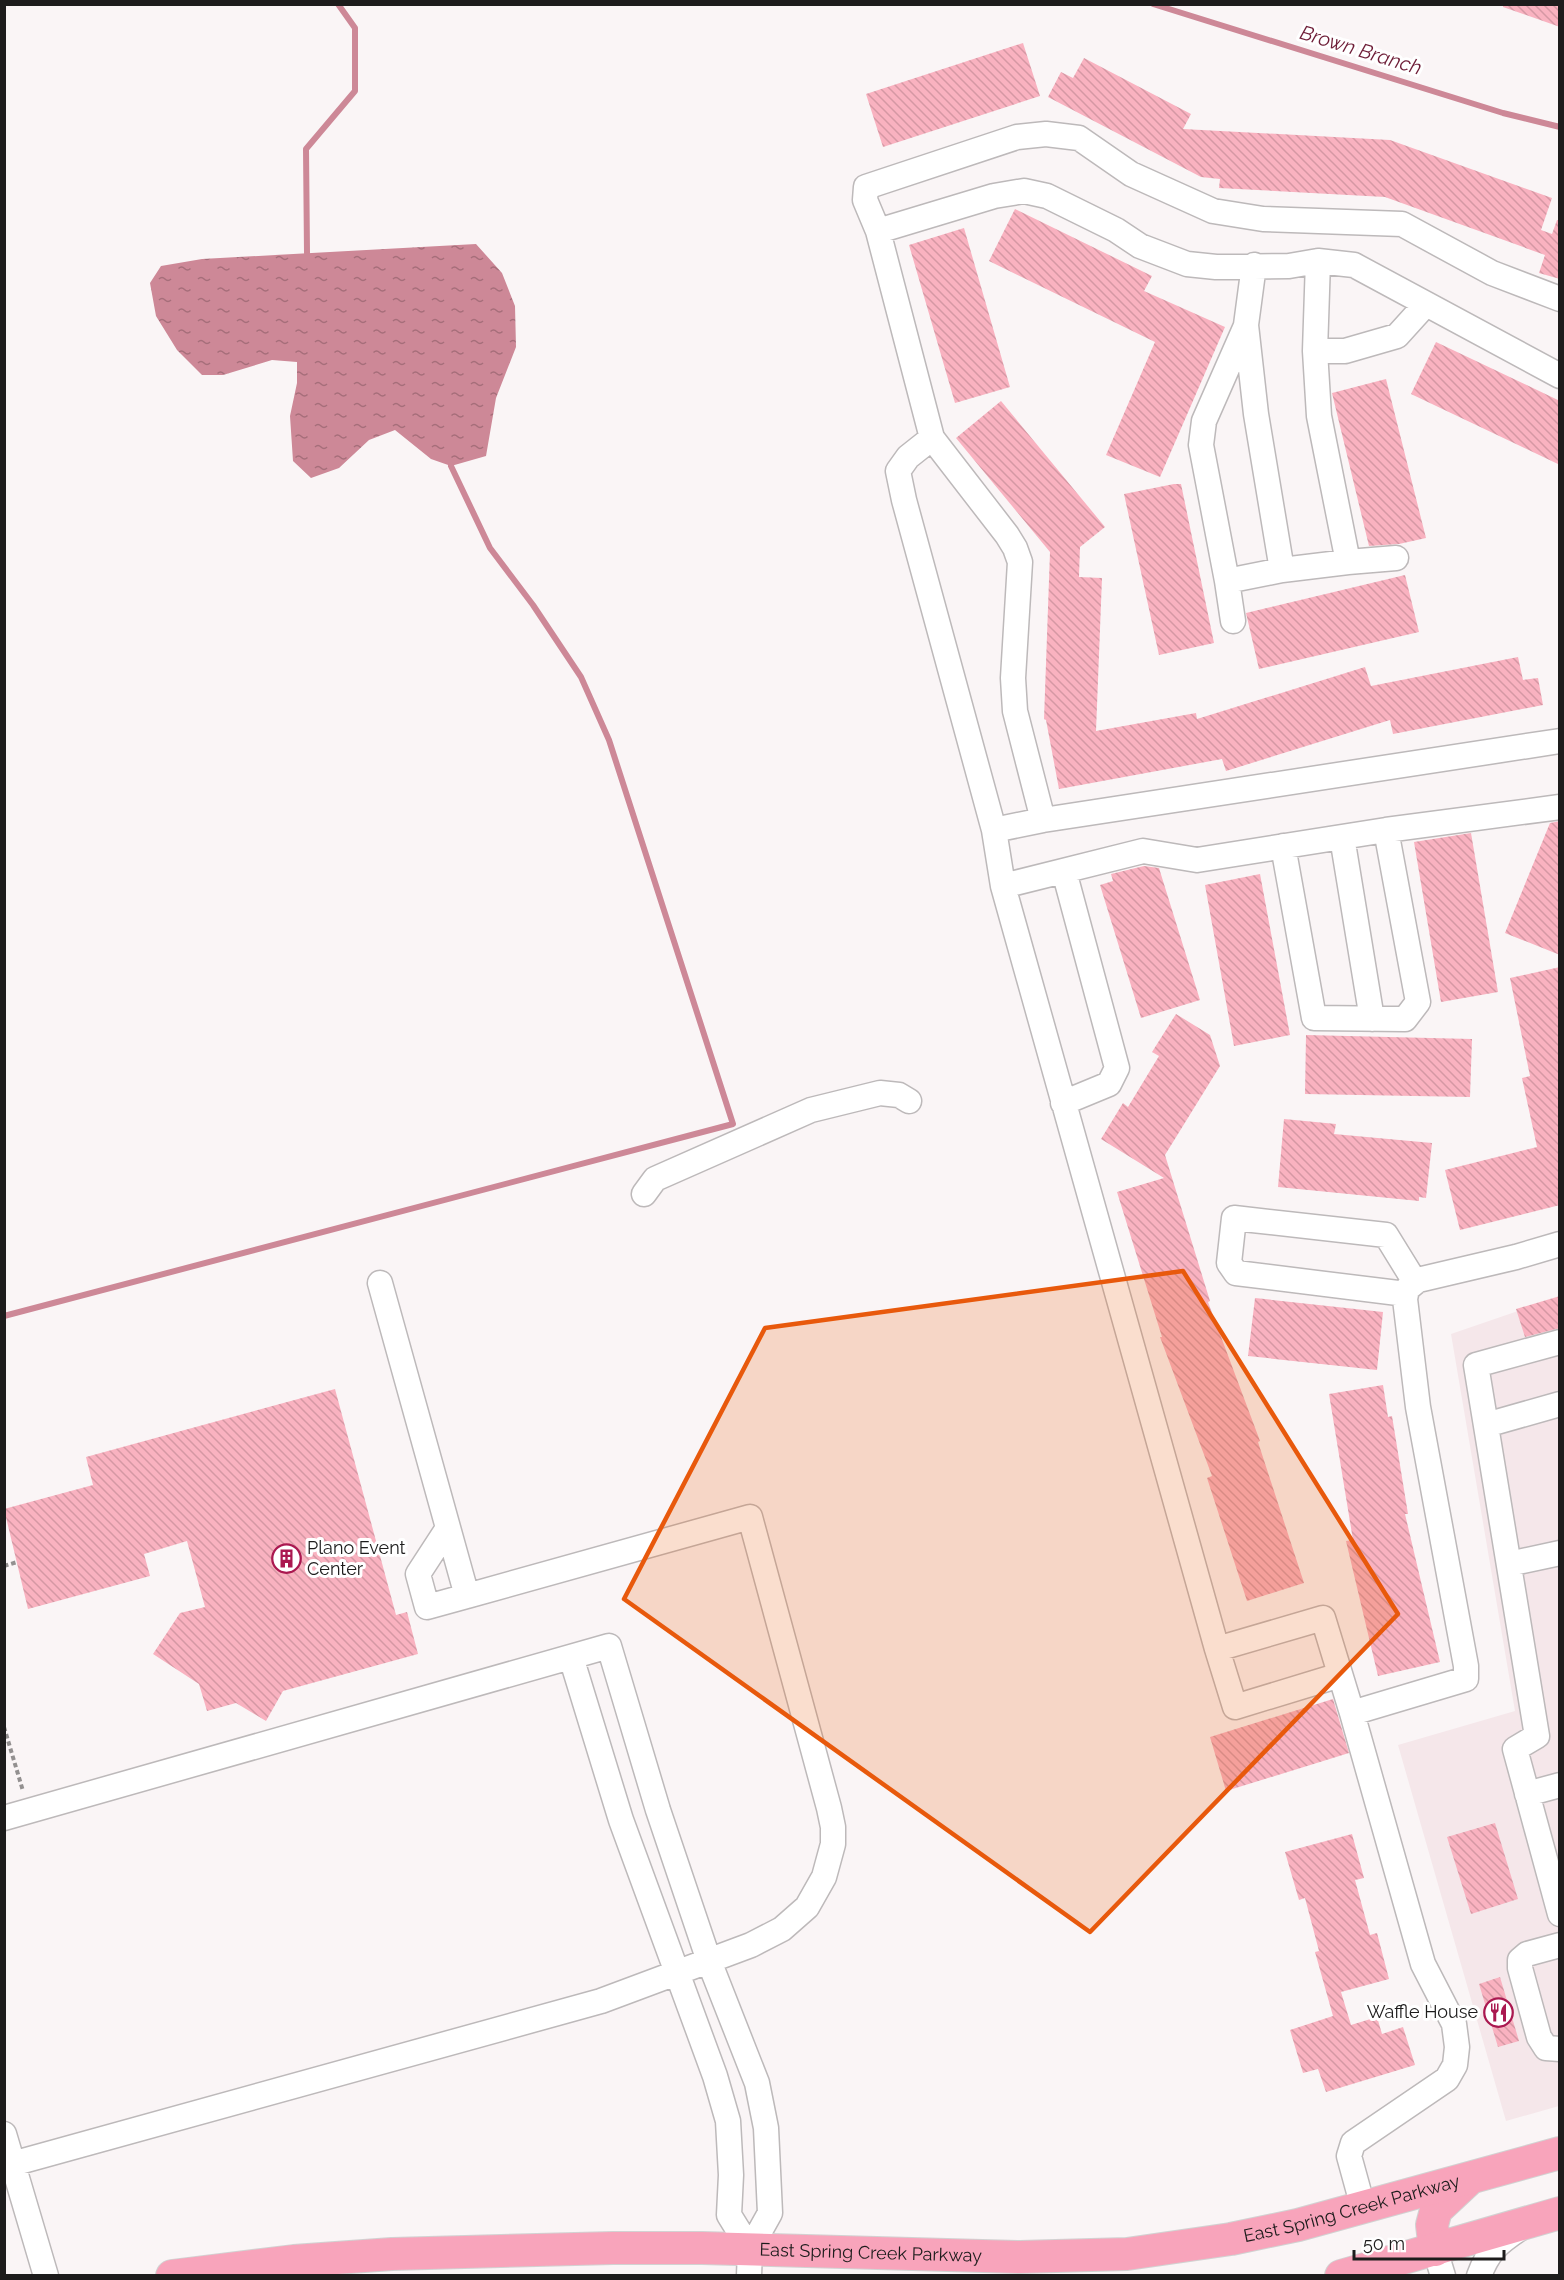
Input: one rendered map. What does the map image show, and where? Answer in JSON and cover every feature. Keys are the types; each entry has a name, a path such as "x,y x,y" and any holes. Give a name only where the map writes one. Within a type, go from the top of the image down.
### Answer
{"main road":[{"name":"East Spring Creek Parkway","path":"172,2276 294,2261 393,2254 613,2248 749,2263 1020,2257 1077,2265 1136,2253 1231,2239 1298,2225 1560,2153"},
{"path":"1439,2263 1432,2225 1436,2210 1470,2178"},
{"path":"1341,2276 1439,2263 1528,2223 1560,2213"}],"lane":[{"path":"1043,820 1015,711 1013,678 1020,562 1007,535 932,438 878,231 865,200 866,187 1017,137 1046,134 1079,138 1131,174 1213,211 1263,219 1402,224 1492,273 1560,300"},
{"path":"878,231 994,196 1024,191 1047,196 1116,230 1140,246 1187,264 1216,267 1289,266 1318,261 1354,265 1560,376"},
{"path":"1318,261 1315,351 1319,416 1348,562"},
{"path":"1254,265 1246,326 1256,414 1282,570"},
{"path":"1315,351 1345,351 1397,336 1426,304"},
{"path":"1233,621 1202,445 1204,421 1246,326"},
{"path":"932,438 908,457 898,471 904,500 994,830 1003,886 1234,1707 1340,1675"},
{"path":"1227,581 1282,570 1396,558"},
{"path":"994,830 1043,820 1560,741"},
{"path":"1003,886 1143,851 1197,860 1386,830 1560,807"},
{"path":"1283,846 1314,1018 1405,1019 1418,1002 1386,830"},
{"path":"1342,837 1372,1019"},
{"path":"1063,1103 1109,1084 1117,1068 1064,871"},
{"path":"644,1194 655,1179 811,1110 880,1093 899,1095 909,1101"},
{"path":"1352,1713 1466,1679 1466,1666 1418,1407 1410,1288 1386,1235 1234,1218 1229,1263 1236,1273 1410,1288 1560,1244"},
{"path":"380,1283 467,1596"},
{"path":"1558,1901 1515,1749 1537,1736 1476,1365 1560,1342"},
{"path":"1486,1425 1560,1404"},
{"path":"12,2164 601,2001 751,1945 782,1929 807,1906 824,1877 833,1844 833,1827 750,1517 427,1607 418,1574 448,1528"},
{"path":"1509,1564 1560,1553"},
{"path":"1217,1649 1323,1618 1423,1964 1454,2024 1457,2047 1455,2065 1448,2079 1353,2143 1349,2156 1363,2207"},
{"path":"4,1818 609,1646 658,1810 709,1961 756,2083 766,2128 770,2213 749,2263"},
{"path":"571,1657 621,1820 715,2076 728,2121 731,2175 729,2215 749,2263"},
{"path":"1527,1794 1560,1785"},
{"path":"1560,1945 1527,1954 1520,1960 1520,1968 1539,2037 1546,2048 1560,2049"},
{"path":"4,2134 46,2276"},
{"path":"1479,2276 1485,2260 1496,2245 1528,2223"}],"path":[{"path":"4,1566 17,1562"}],"highlighted area":[{"path":"1183,1271 1398,1614 1090,1932 624,1599 765,1328"}],"shaded area":[{"path":"1559,1297 1559,2106 1506,2121 1398,1745 1515,1711 1451,1334"}],"water":[{"path":"476,244 502,273 515,306 516,347 496,398 486,456 451,466 431,459 395,430 369,440 339,468 311,478 293,461 290,416 297,383 297,362 272,360 223,375 202,375 177,350 156,316 150,283 161,266 202,259"}],"building":[{"path":"1503,4 1552,4 1560,7 1560,27 1503,7"},
{"path":"1023,43 1040,96 883,147 866,94"},
{"path":"1084,58 1191,114 1183,129 1390,140 1552,198 1541,230 1552,234 1557,220 1560,220 1560,279 1539,273 1545,255 1385,197 1219,188 1220,179 1201,177 1048,97 1061,72 1073,78"},
{"path":"1015,209 1152,276 1144,291 1225,327 1160,477 1106,455 1155,342 989,261"},
{"path":"964,228 1010,387 955,403 909,245"},
{"path":"1436,342 1560,401 1560,465 1411,394"},
{"path":"1386,379 1426,538 1399,544 1369,546 1332,393"},
{"path":"1001,401 1105,527 1080,547 1079,577 1102,578 1096,731 1196,713 1197,719 1365,667 1371,686 1518,657 1523,680 1538,678 1543,705 1393,734 1390,720 1226,771 1222,759 1059,789 1044,719 1050,552 956,438"},
{"path":"1181,484 1214,643 1159,655 1124,494"},
{"path":"1405,575 1419,632 1259,669 1246,613"},
{"path":"1560,821 1560,955 1505,933 1550,823"},
{"path":"1471,833 1498,992 1441,1002 1414,842"},
{"path":"1144,866 1159,868 1200,1000 1141,1018 1100,885 1113,881 1111,874"},
{"path":"1260,874 1290,1035 1234,1046 1205,885"},
{"path":"1560,967 1560,1205 1460,1230 1445,1170 1537,1147 1522,1078 1530,1076 1510,978"},
{"path":"1176,1014 1210,1035 1220,1066 1165,1155 1210,1301 1208,1302 1260,1441 1258,1442 1304,1583 1247,1601 1207,1478 1212,1476 1160,1337 1162,1337 1117,1192 1164,1178 1101,1139 1123,1103 1128,1107 1159,1056 1152,1052"},
{"path":"1306,1035 1472,1039 1470,1097 1305,1094"},
{"path":"1284,1119 1336,1124 1334,1134 1432,1143 1426,1198 1419,1197 1419,1201 1278,1187"},
{"path":"1560,1296 1560,1328 1525,1337 1516,1309"},
{"path":"1255,1298 1383,1312 1377,1370 1248,1356"},
{"path":"1383,1385 1388,1417 1392,1416 1408,1514 1405,1514 1440,1662 1378,1676 1346,1541 1353,1540 1329,1394"},
{"name":"Plano Event Center","path":"335,1389 396,1615 407,1612 418,1654 283,1691 266,1721 236,1703 207,1711 199,1684 153,1654 180,1613 205,1607 187,1541 144,1554 150,1576 28,1609 4,1509 93,1485 86,1457"},
{"path":"1333,1699 1349,1753 1226,1791 1210,1737"},
{"path":"1495,1823 1518,1899 1471,1914 1447,1837"},
{"path":"1352,1834 1364,1878 1355,1880 1370,1935 1377,1933 1389,1979 1341,1992 1351,2025 1377,2017 1382,2034 1403,2027 1415,2065 1326,2092 1318,2069 1303,2073 1290,2030 1333,2016 1315,1952 1319,1951 1305,1898 1299,1900 1285,1852"},
{"name":"Waffle House","path":"1500,1977 1519,2041 1498,2047 1479,1984"}],"waterway":[{"path":"307,253 306,149 355,91 355,28 338,4"},
{"name":"Brown Branch","path":"1153,4 1503,113 1560,127"},
{"path":"4,1316 733,1124 609,740 581,677 533,605 490,548 451,466"}],"place":[{"name":"Plano Event Center","path":"286,1558"},
{"name":"Waffle House","path":"1499,2012"}]}
